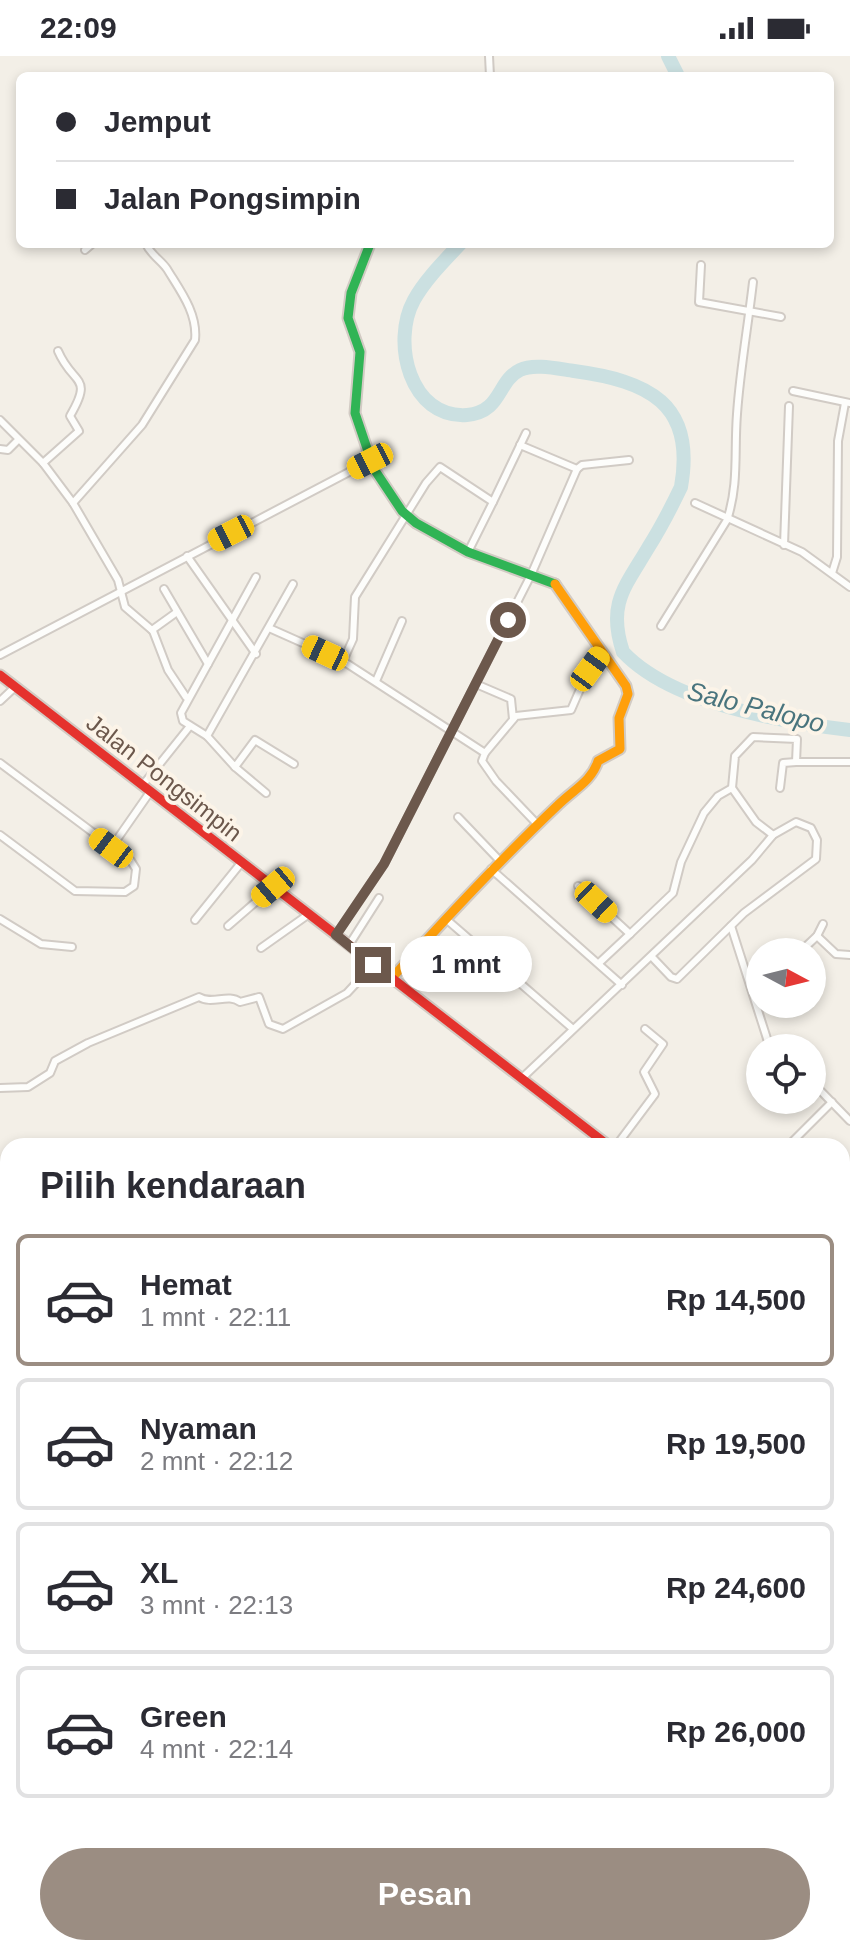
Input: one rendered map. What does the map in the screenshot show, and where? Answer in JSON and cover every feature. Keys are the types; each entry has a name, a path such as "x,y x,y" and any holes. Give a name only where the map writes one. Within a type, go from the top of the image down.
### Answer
{"street":[{"path":"73,503 142,425 195,340 192,312 178,285 148,248"},
{"path":"368,248 351,293 348,318 360,352 355,413 370,461 406,515 468,552 561,588 627,688 619,718 620,747 598,761 594,775 569,794 491,869 391,979"},
{"path":"701,265 699,302 781,317"},
{"path":"661,626 727,520 737,476 737,413 753,282"},
{"path":"43,463 79,431 70,416 81,400 82,388 58,351"},
{"path":"793,391 848,403 838,436 837,557 832,573"},
{"path":"784,545 789,406"},
{"path":"0,420 43,463 73,503 122,589 129,612 152,630 164,662 186,697"},
{"path":"468,552 526,433"},
{"path":"0,449 8,450 18,440"},
{"path":"520,445 577,469"},
{"path":"336,935 384,864 531,575 577,469 582,465 629,460"},
{"path":"0,655 370,461"},
{"path":"343,661 353,641 355,597 440,467 493,502"},
{"path":"695,503 784,545 850,587"},
{"path":"187,556 256,654"},
{"path":"256,577 232,623 186,697 180,715 190,726 207,736 235,767 266,793"},
{"path":"207,736 293,584"},
{"path":"164,589 208,664"},
{"path":"152,630 177,612"},
{"path":"376,681 402,621"},
{"path":"269,628 343,661 485,753"},
{"path":"539,826 492,776 482,760 513,719 571,710 588,671 603,651"},
{"name":"Jalan Pongsimpin","path":"0,675 598,1138"},
{"path":"476,684 511,699 513,719"},
{"path":"0,701 15,687"},
{"path":"111,848 146,789 190,726"},
{"path":"773,835 756,822 732,788 735,756 754,736 797,739 796,762"},
{"path":"235,767 255,740 294,764"},
{"path":"780,788 783,763 850,762"},
{"path":"0,763 136,869 129,892 71,889 0,835"},
{"path":"599,963 673,893 681,862 704,813 718,796 732,788"},
{"path":"458,817 500,861"},
{"path":"521,1079 652,957 752,860 773,835 796,822 808,824 817,840 816,858 731,926 677,979 672,979 652,957"},
{"path":"195,920 241,863"},
{"path":"491,869 622,985"},
{"path":"578,886 630,934"},
{"path":"228,926 273,887"},
{"path":"349,945 379,898"},
{"path":"261,948 309,914"},
{"path":"0,919 41,944 72,947"},
{"path":"446,919 573,1029"},
{"path":"823,924 817,936 836,954 850,955"},
{"path":"731,926 746,972"},
{"path":"0,1088 28,1087 49,1074 55,1061 88,1043 199,997 206,1001 234,998 240,1002 258,997 269,1024 283,1029 347,993 373,965"},
{"path":"622,1138 655,1094 644,1072 663,1044 645,1029"},
{"path":"826,1096 850,1121"},
{"path":"796,1138 832,1102"}],"waterway":[{"name":"Salo Palopo","path":"668,56 676,72"},
{"name":"Salo Palopo","path":"456,248 424,285 407,317 406,356 410,375 431,405 447,413 478,413 493,402 507,381 520,370 554,368 600,375 644,390 661,401 673,416 681,435 684,458 681,487 626,585 618,608 617,621 623,652 644,670 698,697 793,722 850,730"}],"traffic: fast":[{"path":"368,248 351,293 348,318 360,352 355,413 374,469 402,511 416,523 468,552 555,584"}],"traffic: slow":[{"path":"391,979 493,869 587,780 598,761 620,749 619,718 628,694 626,686 555,584"}],"traffic: jam":[{"path":"0,675 599,1138"}],"route":[{"path":"373,965 336,935 377,877 508,620"}]}
